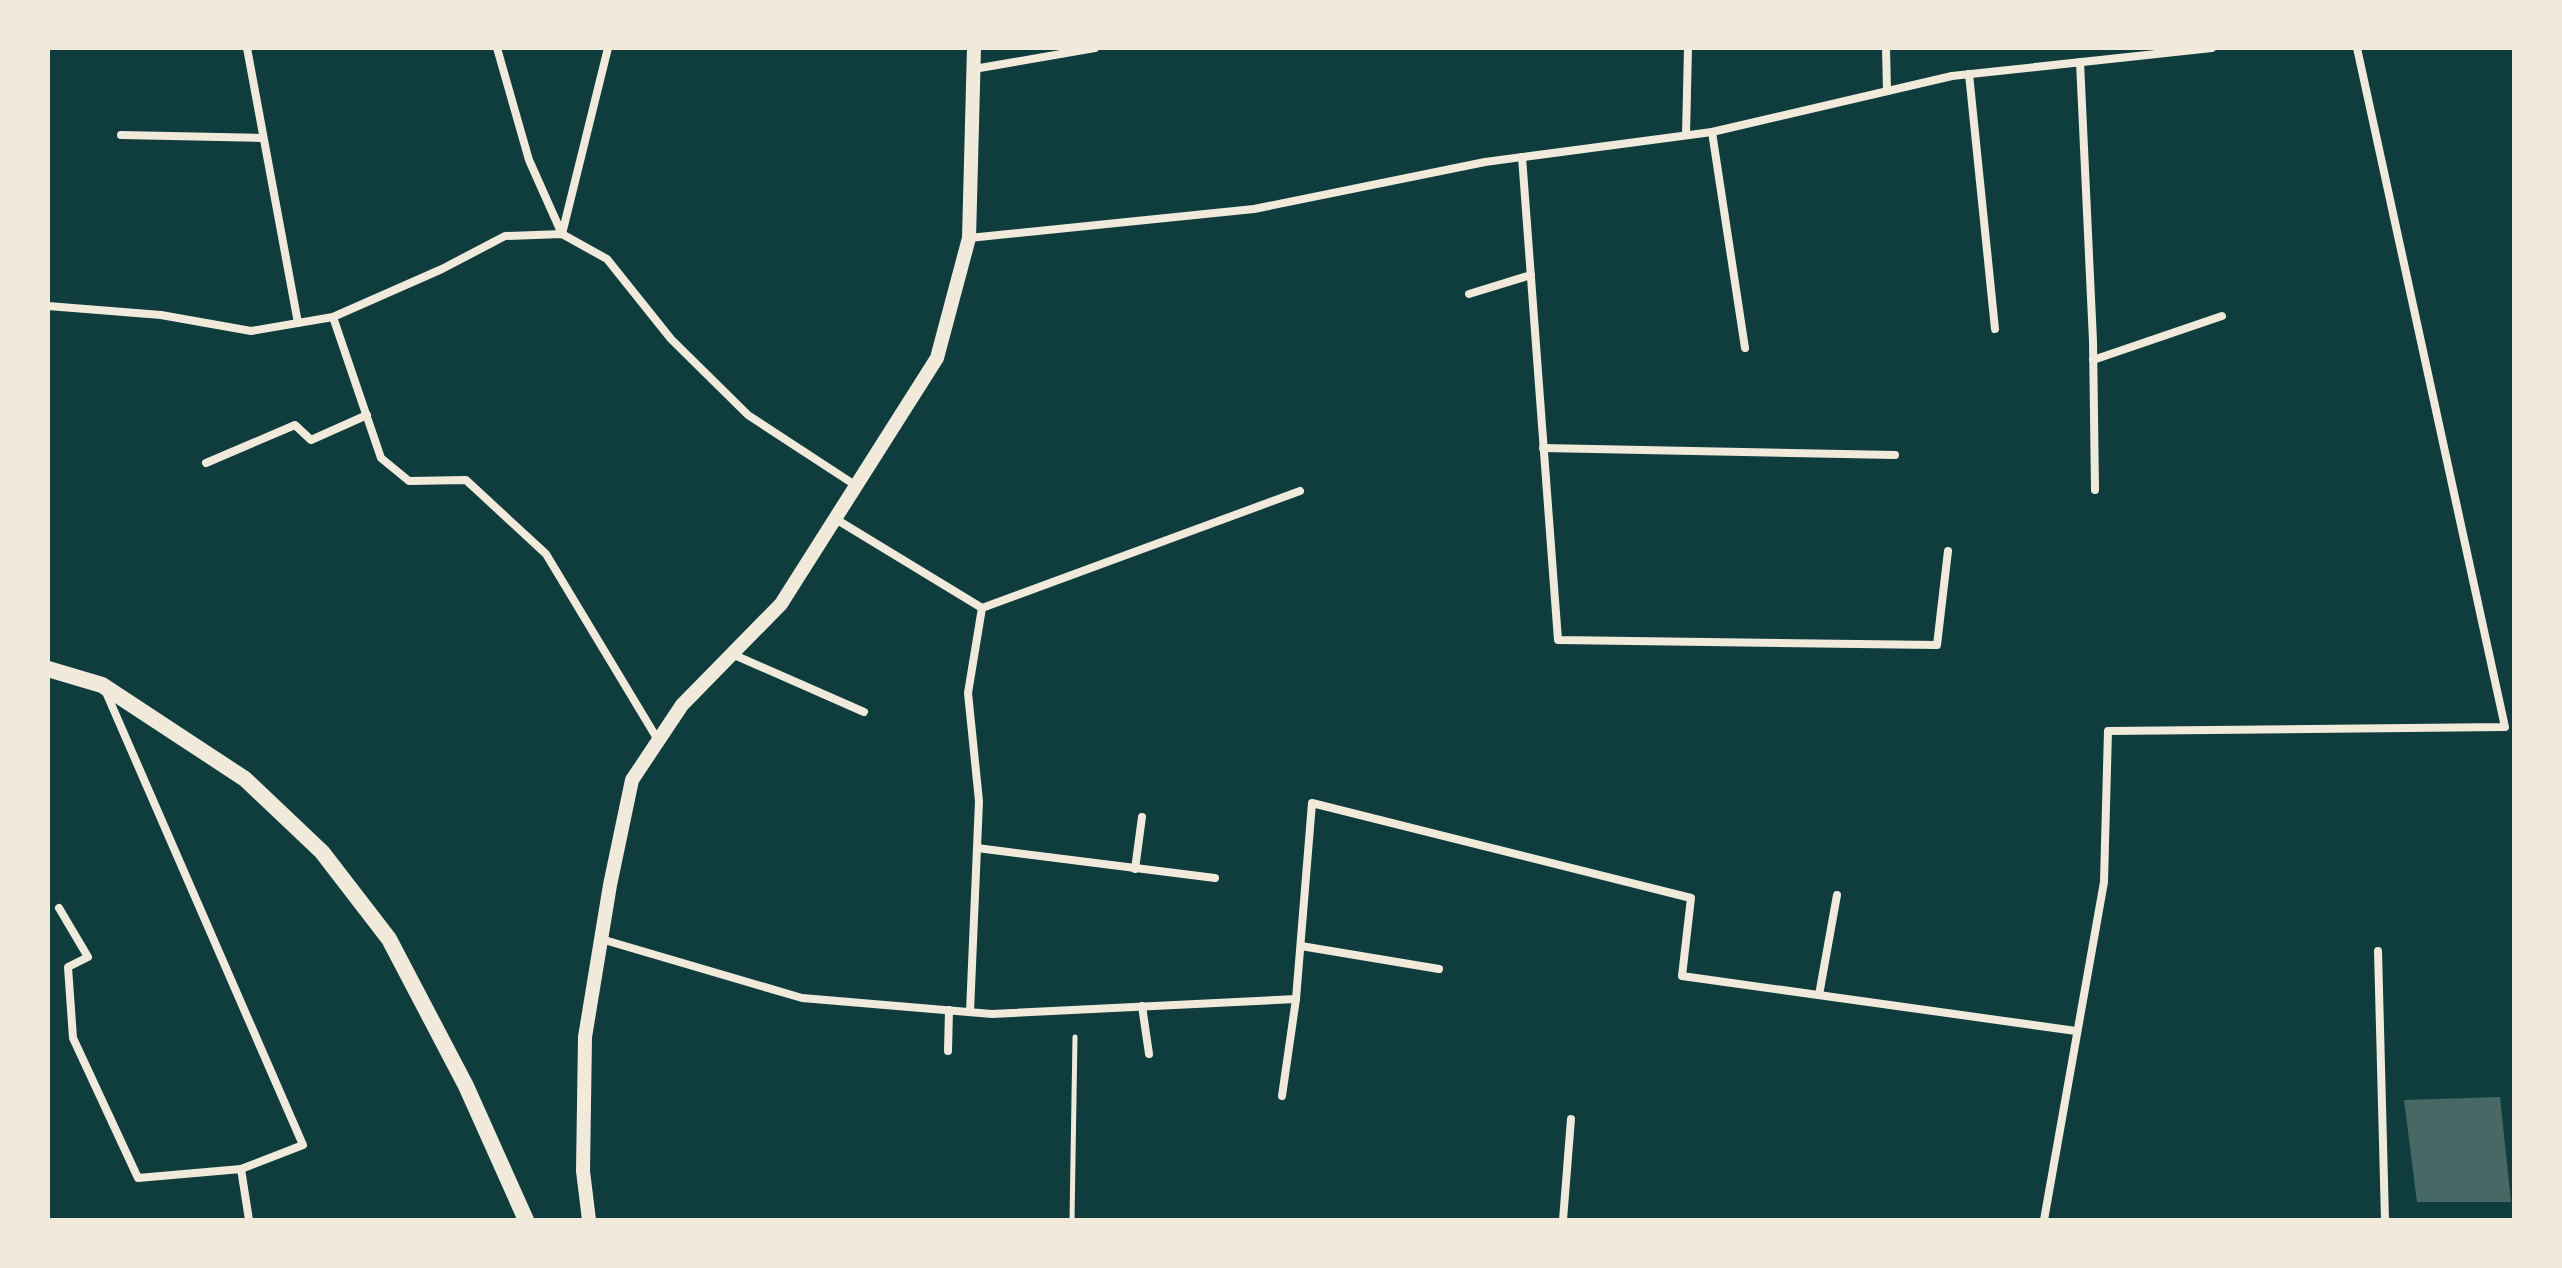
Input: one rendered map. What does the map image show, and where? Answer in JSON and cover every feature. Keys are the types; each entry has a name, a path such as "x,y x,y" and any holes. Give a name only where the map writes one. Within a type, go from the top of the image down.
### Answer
{"main road":[{"path":"48,669 102,685 245,779 322,852 389,939 466,1086 526,1220"}],"street":[{"path":"247,48 298,323"},
{"path":"497,48 529,160 562,234"},
{"path":"562,234 608,48"},
{"path":"589,1220 583,1171 585,1037 632,780 682,705 781,604 937,358 969,238 974,48"},
{"path":"974,69 1095,48"},
{"path":"1686,135 1688,48"},
{"path":"1886,48 1887,91"},
{"path":"969,238 1254,209 1522,157 1712,132 1969,74 2212,48"},
{"path":"2044,1220 2104,882 2108,731 2509,728 2357,48"},
{"path":"2080,62 2093,360 2095,490"},
{"path":"1969,74 1995,329"},
{"path":"1712,132 1745,348"},
{"path":"121,135 262,138"},
{"path":"1522,157 1558,640 1937,645 1948,551"},
{"path":"48,306 161,315 251,331 333,317 442,269 505,236 562,234 607,259 671,339 748,415 855,485"},
{"path":"1469,294 1531,275"},
{"path":"2093,360 2222,316"},
{"path":"333,317 381,458 409,481 466,480 546,554 658,740"},
{"path":"206,463 295,425 311,440 367,415"},
{"path":"1543,448 1895,455"},
{"path":"982,608 1300,491"},
{"path":"834,518 982,608"},
{"path":"970,1012 979,801 968,693 982,608"},
{"path":"731,654 864,712"},
{"path":"59,908 88,957 68,967 73,1038 138,1178 241,1169 303,1145 102,685"},
{"path":"1282,1096 1296,999 1312,803 1691,898 1682,976 2076,1031"},
{"path":"1135,869 1142,817"},
{"path":"977,848 1215,878"},
{"path":"1819,995 1837,895"},
{"path":"601,939 802,998 970,1012 1296,999"},
{"path":"1301,946 1439,969"},
{"path":"2378,951 2385,1220"},
{"path":"1142,1006 1149,1054"},
{"path":"948,1051 949,1010"},
{"path":"1563,1220 1571,1119"},
{"path":"241,1169 249,1220"}],"path":[{"path":"1072,1220 1072,1094 1077,1010"}],"building":[{"path":"2500,1097 2511,1202 2417,1202 2404,1100"}]}
